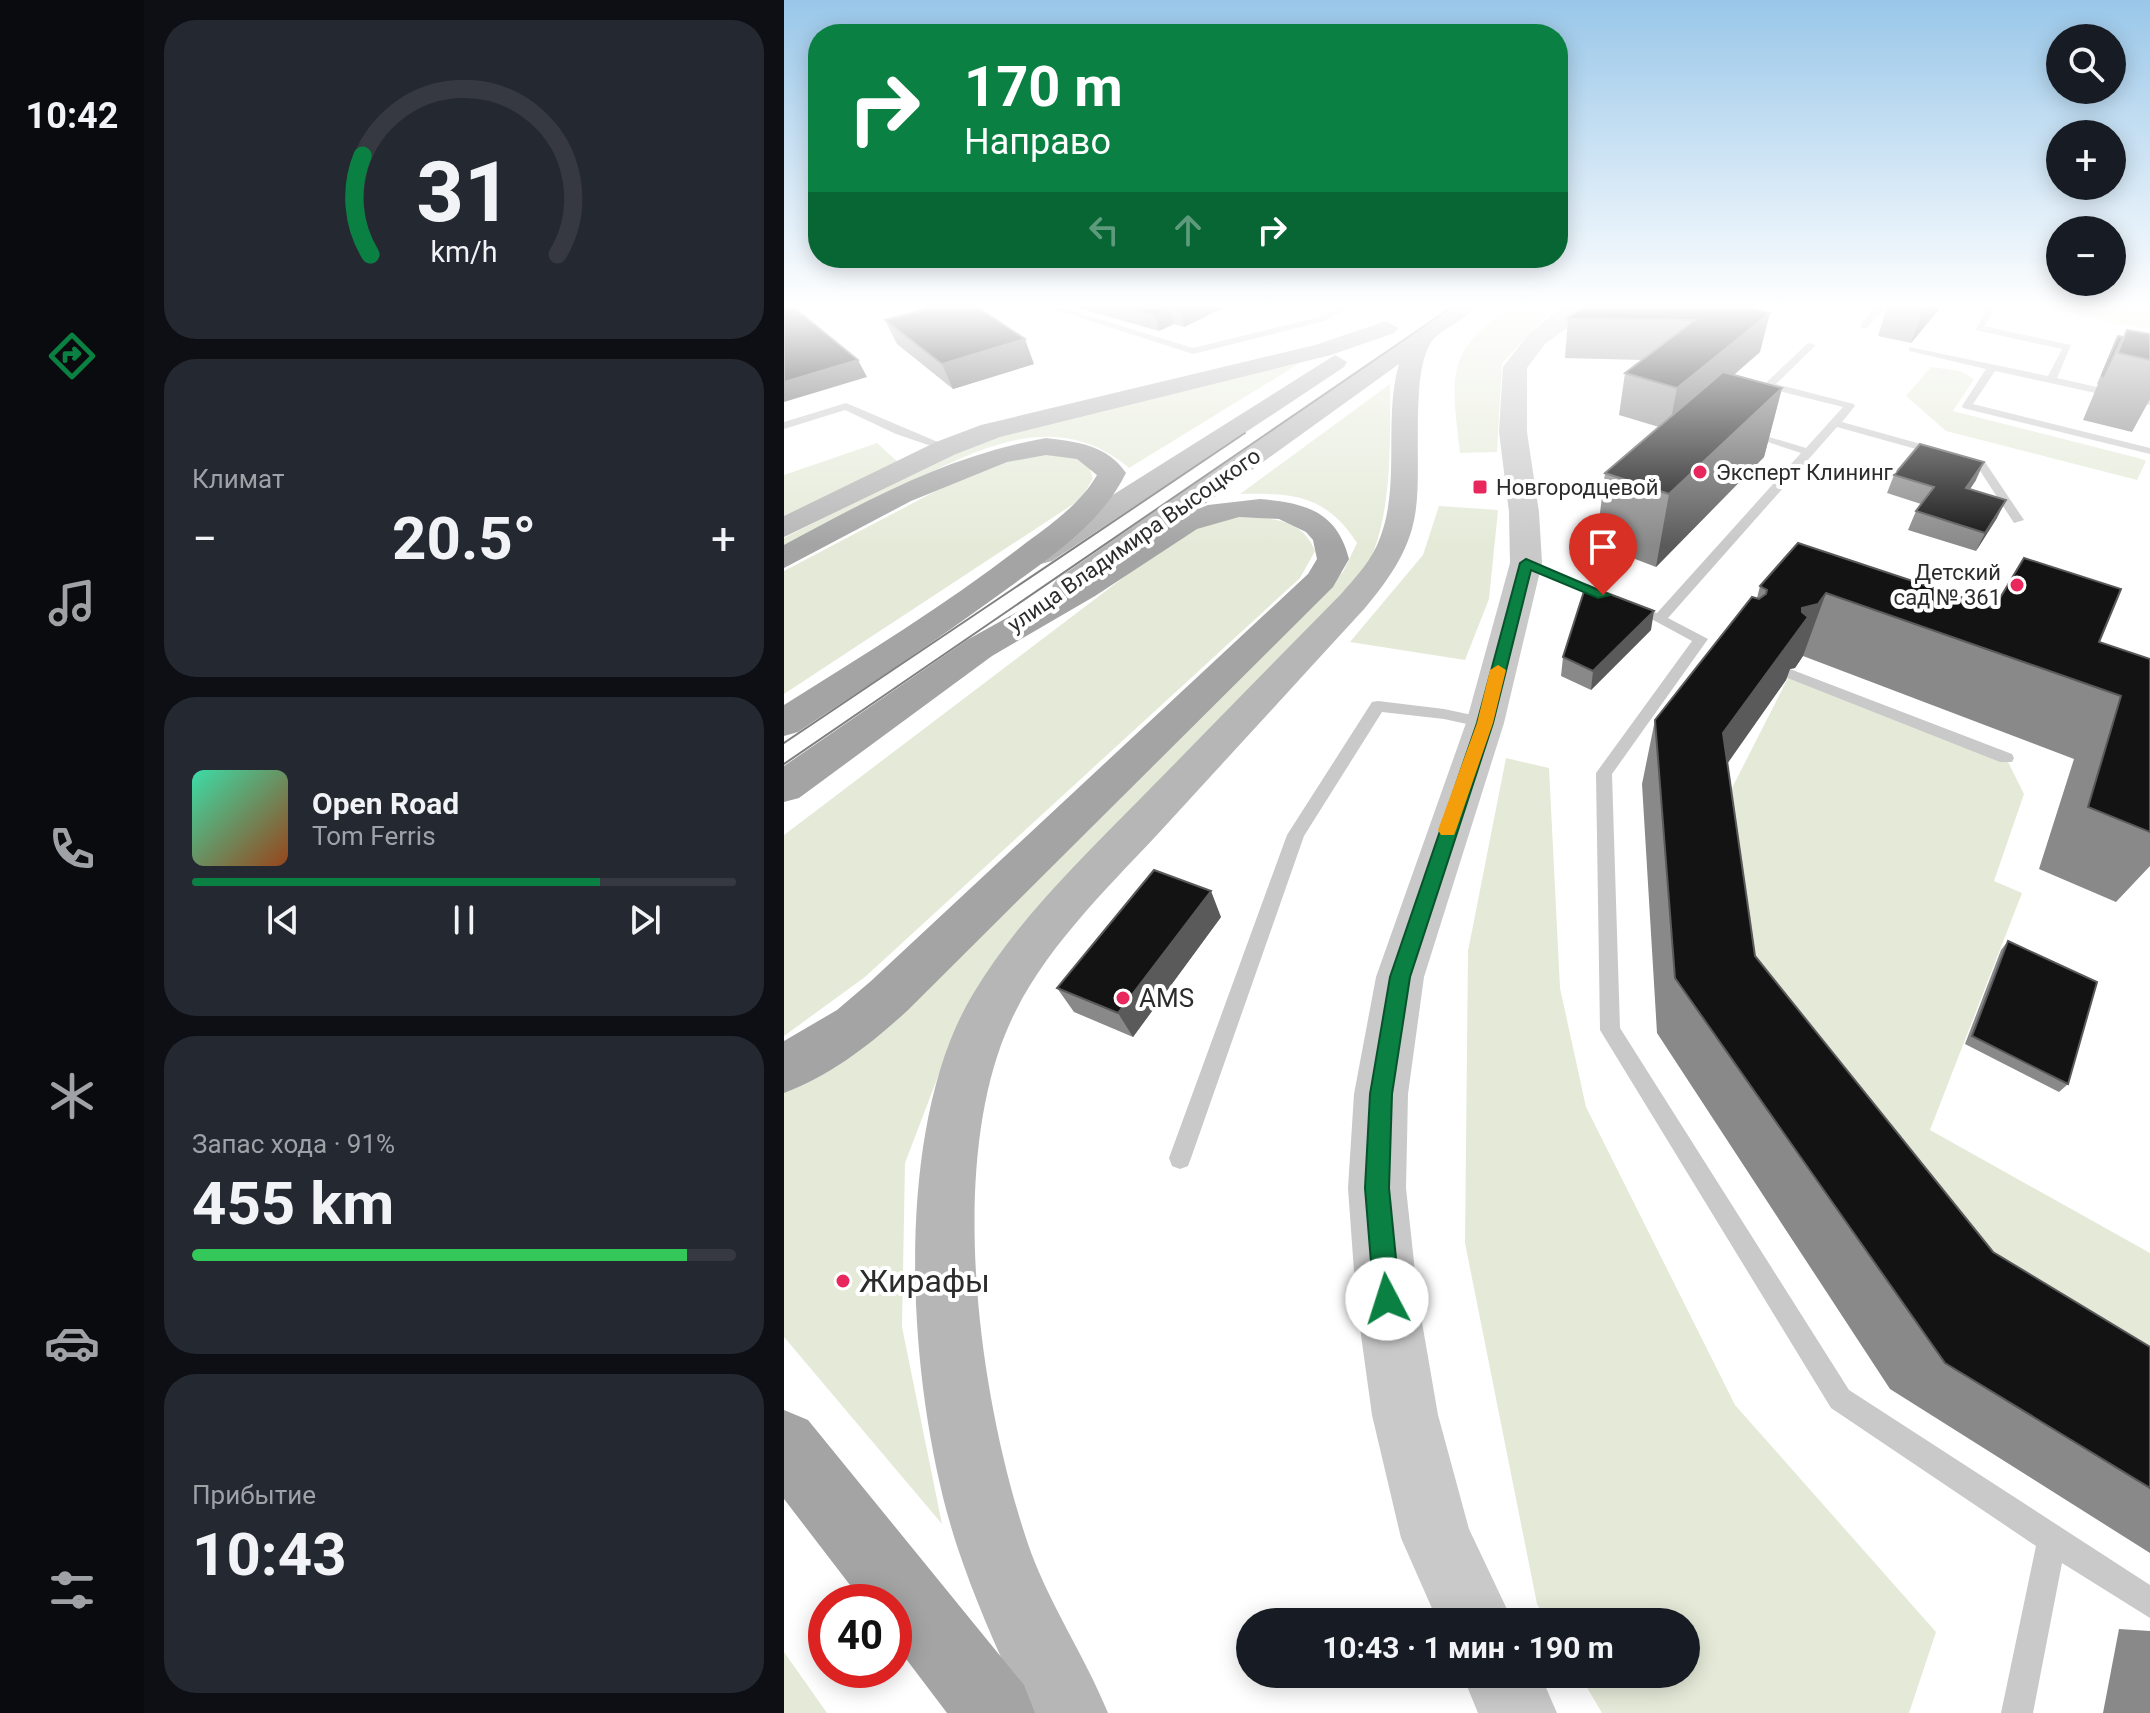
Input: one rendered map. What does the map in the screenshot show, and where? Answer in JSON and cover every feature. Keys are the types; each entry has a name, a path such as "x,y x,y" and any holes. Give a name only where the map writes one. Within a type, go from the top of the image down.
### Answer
{"main road":[{"path":"784,528 946,448 1011,425 1169,387"},
{"name":"улица Владимира Высоцкого","path":"784,723 1016,570 1308,387"},
{"name":"улица Владимира Высоцкого","path":"1004,633 1326,387"},
{"path":"1069,1713 1025,1627 991,1541 971,1463 957,1378 947,1264 949,1195 953,1132 973,1045 989,1013 1048,928 1353,601 1387,558 1399,527 1406,466 1409,387"},
{"path":"784,558 992,455 1028,447 1057,446 1080,451 1102,462 1112,473 1108,489 1016,570"},
{"path":"784,787 1004,633 1076,593 1183,525 1216,511 1250,507 1298,515 1318,528 1332,550 1329,570 1321,580 889,996 855,1026 784,1069"},
{"path":"784,1444 996,1713"}],"street":[{"path":"1469,1608 1436,1538 1405,1415 1387,1299 1377,1188 1381,1094 1400,977 1485,723 1526,563 1524,512 1513,432 1514,387"},
{"path":"1506,1688 1518,1713"}],"lane":[{"path":"1747,406 1767,387"},
{"path":"1659,619 1850,406 1776,387"},
{"path":"1979,387 1967,406 2150,451"},
{"path":"2082,387 2150,402"},
{"path":"784,426 846,406 900,432 946,448"},
{"path":"1834,423 1981,464 2018,520"},
{"path":"1738,431 1808,452"},
{"path":"1526,563 1617,601"},
{"path":"1631,607 1707,642 1604,773 1610,1030 1840,1399 2150,1603"},
{"path":"1790,674 2006,758"},
{"path":"1180,1158 1296,835 1378,706 1485,723"},
{"path":"2017,1713 2052,1539"}],"green space":[{"path":"1197,387 1261,387 1129,468 1101,449 1072,439 1043,437 1014,440 956,460 784,547 784,538 963,447 1034,425"},
{"path":"1390,387 1386,501 1382,524 1367,567 1023,925 955,1032 905,1163 902,1327 942,1524 784,1337 784,1092 905,1002 1343,572 1357,543 1333,515 1321,506 1293,496 1240,494"},
{"path":"1455,387 1501,387 1497,452 1460,453"},
{"path":"1914,387 1969,387 1953,411 2146,461 2137,480 1946,431 1906,396"},
{"path":"877,443 900,464 784,521 784,475"},
{"path":"1042,452 1070,455 1088,464 1093,478 1081,499 784,694 784,571 972,472 995,462"},
{"path":"1439,506 1498,510 1489,599 1465,660 1350,642 1423,555"},
{"path":"1236,517 1283,522 1302,531 1315,551 1300,578 865,977 784,1036 784,835 1161,549 1190,531"},
{"path":"1790,674 2006,758 2024,794 1994,881 2022,893 1930,1130 2150,1253 2150,1424 1753,995 1731,790"},
{"path":"1506,758 1549,768 1560,988 1586,1107 1735,1405 1936,1632 1909,1713 1602,1713 1587,1688 1700,1688 1700,1608 1539,1608 1537,1604 1465,1243 1468,951"},
{"path":"784,1652 827,1713 784,1713"}],"building":[{"path":"1706,387 1782,388 1669,494 1605,473"},
{"path":"1920,444 1984,462 1966,488 2006,500 1985,533 1916,511 1934,487 1894,475"},
{"path":"1798,543 1994,608 2024,558 2121,589 2099,642 2150,659 2150,832 2088,807 2121,696 1826,593 1818,604 1802,608 1808,617 1723,733 1755,956 1993,1252 2150,1347 2150,1488 1945,1363 1675,978 1655,720 1752,597 1759,599 1766,594 1767,590 1760,586"},
{"path":"1586,585 1654,611 1593,671 1563,657"},
{"path":"1154,870 1211,891 1118,1013 1057,988"},
{"path":"2008,941 2097,982 2068,1084 1972,1036"}],"tram line":[{"path":"784,764 1335,387"},
{"path":"784,743 1245,433"}],"slow traffic":[{"path":"1447,830 1485,723 1498,670"}],"place":[{"name":"Эксперт Клининг","path":"1700,472"},
{"name":"Новгородцевой","path":"1480,487"},
{"name":"Детский сад № 361","path":"2017,585"},
{"name":"AMS","path":"1123,998"},
{"name":"Жирафы","path":"843,1281"}],"route":[{"path":"1387,1299 1377,1188 1381,1094 1400,977 1485,723 1526,563 1603,595"}]}
